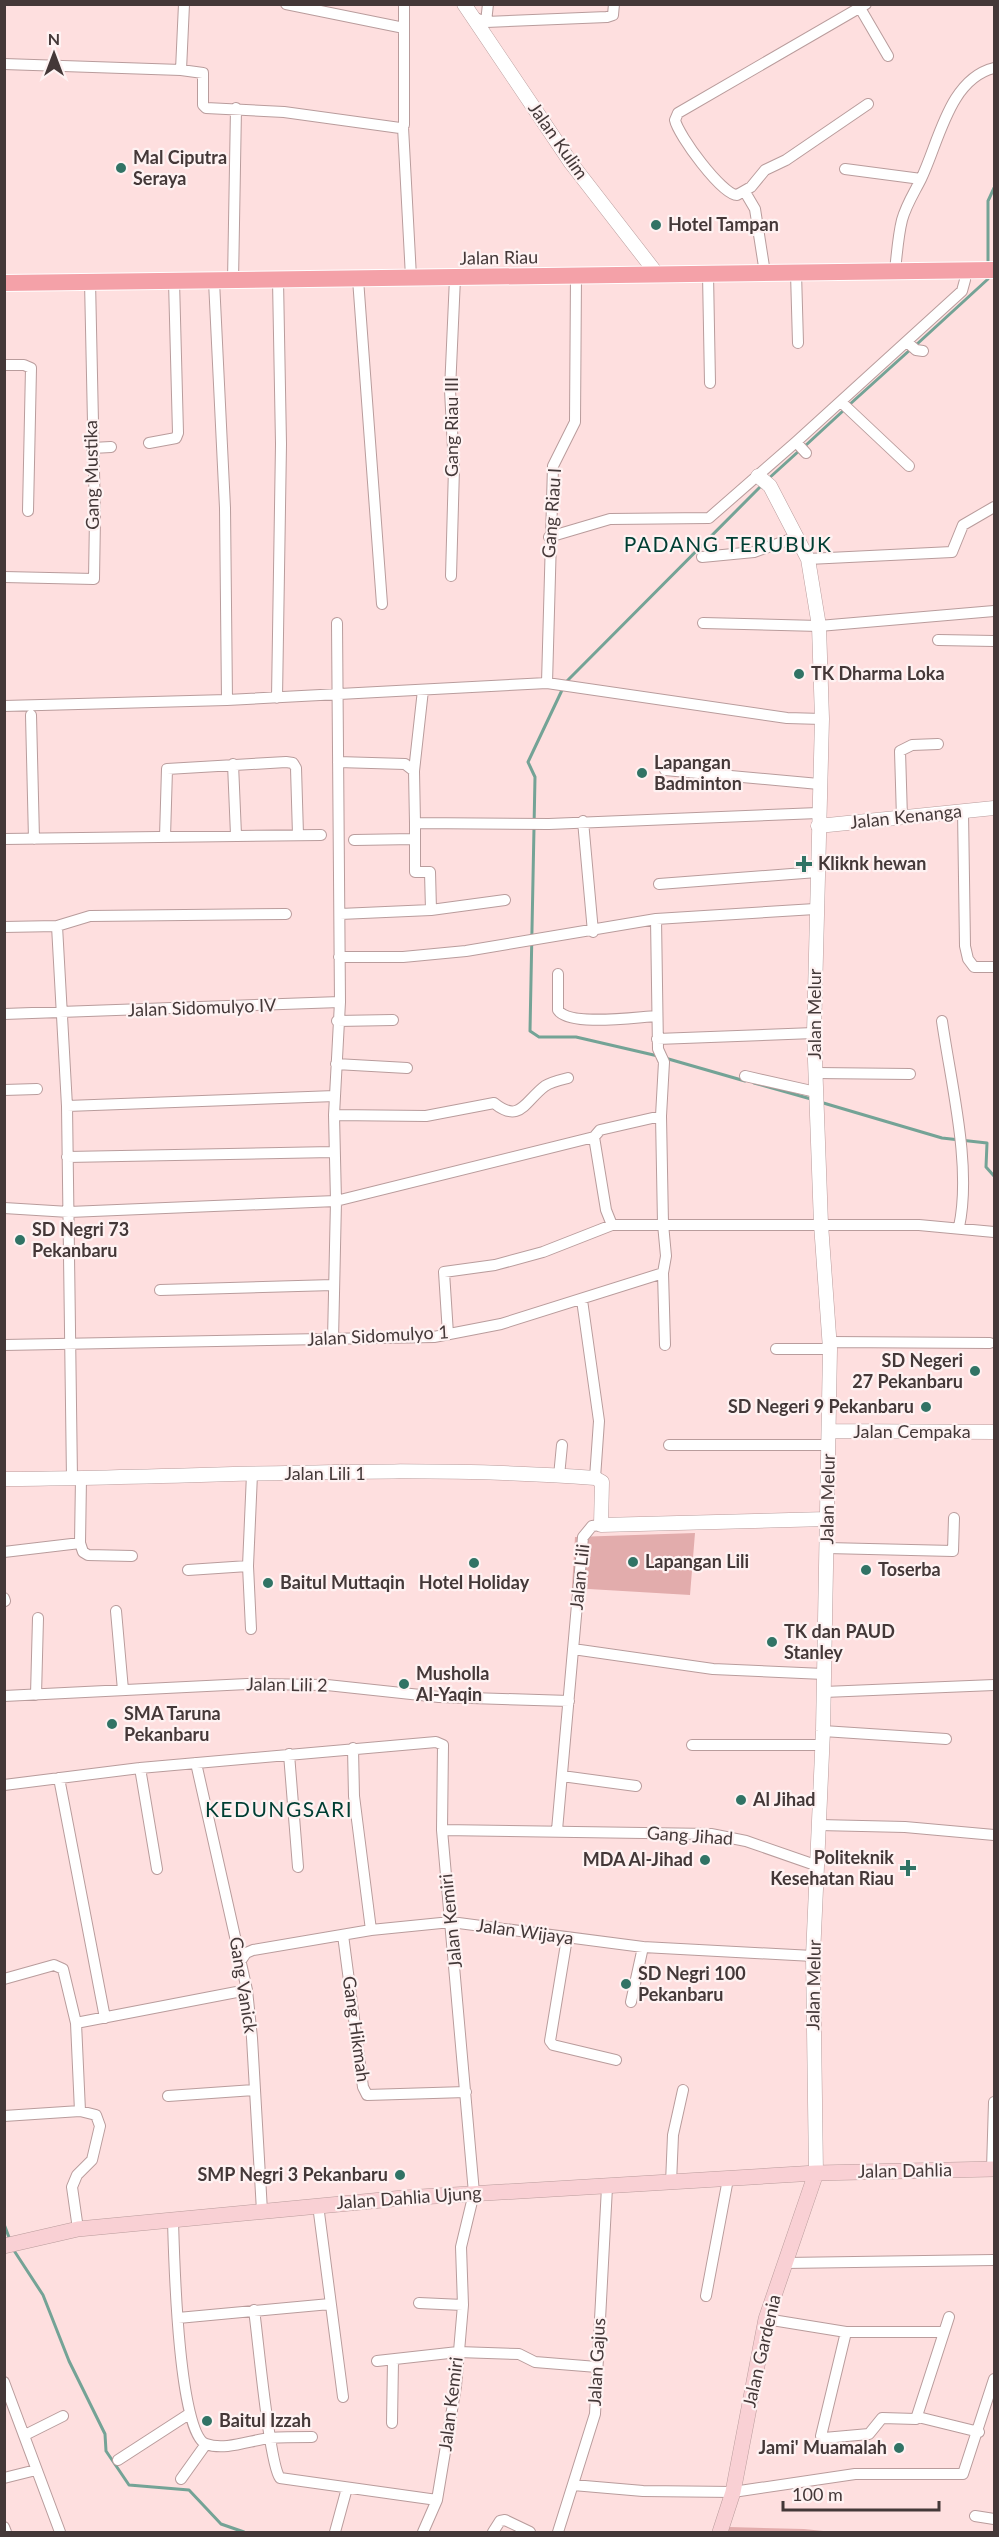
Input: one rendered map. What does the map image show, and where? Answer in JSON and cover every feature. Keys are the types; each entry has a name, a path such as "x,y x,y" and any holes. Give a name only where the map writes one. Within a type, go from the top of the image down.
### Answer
{"main road":[{"name":"Jalan Riau","path":"4,283 989,270"},
{"name":"Jalan Dahlia","path":"816,2173 993,2169"},
{"name":"Jalan Dahlia Ujung","path":"12,2244 78,2229 318,2205 474,2193 816,2173"},
{"name":"Jalan Gardenia","path":"720,2532 733,2492 766,2319 816,2173"}],"street":[{"path":"181,70 184,4"},
{"path":"286,4 404,28"},
{"path":"404,4 403,127 411,277"},
{"name":"Jalan Kulim","path":"464,4 481,20 572,163 657,274"},
{"path":"488,4 481,20 607,17 613,15 614,4"},
{"path":"868,104 786,160 765,170 745,192 732,195 723,188 679,130 675,120 676,116 863,6 888,57"},
{"path":"4,64 181,70 203,73 203,105 206,108 284,111 403,127"},
{"path":"895,270 902,222 909,199 960,92 980,73 994,68"},
{"path":"233,281 237,108"},
{"path":"845,169 921,178"},
{"path":"745,192 755,209 765,273"},
{"path":"549,537 610,519 709,518 764,481 844,404 914,347 962,291 966,280 964,269"},
{"path":"796,273 798,343"},
{"path":"708,274 710,383"},
{"name":"Gang Riau I","path":"552,683 549,537 553,466 575,422 576,276"},
{"name":"Gang Riau III","path":"451,576 454,468 450,390 455,278"},
{"path":"358,279 382,604"},
{"path":"277,698 281,501 278,280"},
{"path":"149,443 171,441 178,433 174,281"},
{"name":"Gang Mustika","path":"4,577 94,579 95,517 90,282"},
{"path":"214,282 225,508 227,700"},
{"path":"4,365 24,365 31,368 28,511"},
{"path":"844,404 909,466"},
{"path":"92,448 111,447"},
{"name":"Jalan Melur","path":"764,481 808,559 819,626 822,719 815,909 814,1033 821,1224 830,1346 824,1692 813,1956 816,2173"},
{"path":"808,559 952,552 963,525 994,507"},
{"path":"702,557 754,552 797,537"},
{"path":"703,623 819,626 994,611"},
{"path":"333,1340 336,1202 333,1152 337,1021 340,1002 337,622"},
{"path":"938,640 994,641"},
{"path":"4,706 277,698 552,683 787,718 822,719"},
{"path":"423,690 414,771 415,872 430,872 432,910"},
{"path":"31,715 34,839"},
{"path":"902,818 900,751 912,745 938,744"},
{"path":"338,762 405,764 414,771"},
{"path":"165,837 167,769 233,764 292,764 296,768 298,835"},
{"path":"233,764 236,836"},
{"path":"665,770 819,784"},
{"name":"Jalan Kenanga","path":"818,820 902,818 994,808"},
{"path":"963,811 965,946 968,958 974,967 994,967"},
{"path":"415,823 549,824 584,821 818,820"},
{"path":"584,821 593,932"},
{"path":"4,839 321,835"},
{"path":"354,840 415,839"},
{"path":"659,884 816,872"},
{"path":"340,914 432,910 505,900"},
{"path":"339,957 419,956 593,932 656,919 815,909"},
{"path":"4,927 57,926 90,916 286,914"},
{"path":"656,919 656,1016 658,1044 664,1062 661,1116 663,1224 666,1256 663,1273 665,1345"},
{"path":"57,926 56,942 64,1013 68,1106 70,1346 80,1543 83,1552 88,1555 132,1556"},
{"path":"558,974 558,1011 566,1018 582,1020 656,1016"},
{"name":"Jalan Sidomulyo IV","path":"4,1014 340,1002"},
{"path":"337,1021 393,1020"},
{"path":"942,1021 957,1129 963,1150 962,1213 959,1227"},
{"path":"658,1044 814,1033"},
{"path":"336,1064 407,1068"},
{"path":"816,1073 910,1074"},
{"path":"745,1076 816,1099"},
{"path":"334,1115 426,1116 494,1103 502,1111 513,1112 522,1109 548,1084 568,1078"},
{"path":"4,1090 37,1089"},
{"path":"68,1106 335,1096"},
{"path":"4,1208 69,1212 336,1202 594,1137 600,1130 661,1116"},
{"path":"594,1137 606,1210 612,1225"},
{"path":"68,1157 333,1152"},
{"path":"448,1334 444,1272 495,1265 543,1252 612,1225 821,1224 959,1227 994,1232"},
{"name":"Jalan Sidomulyo 1","path":"4,1345 70,1346 434,1337 501,1324 663,1273"},
{"path":"160,1290 333,1285"},
{"path":"582,1300 599,1421 595,1478 602,1482 601,1525"},
{"path":"776,1349 990,1343"},
{"name":"Jalan Cempaka","path":"829,1438 994,1432"},
{"path":"669,1445 829,1438"},
{"path":"559,1476 562,1445"},
{"path":"250,1629 248,1566 252,1474"},
{"name":"Jalan Lili 1","path":"4,1479 252,1474 595,1478"},
{"path":"827,1548 953,1551 954,1518"},
{"name":"Jalan Lili","path":"557,1830 584,1538 592,1526 827,1519"},
{"path":"4,1552 80,1543"},
{"path":"188,1570 248,1566"},
{"path":"116,1611 123,1690"},
{"path":"36,1695 38,1618"},
{"path":"573,1649 713,1669 824,1674"},
{"name":"Jalan Lili 2","path":"4,1696 281,1684 439,1697 569,1701"},
{"path":"824,1692 994,1685"},
{"path":"692,1745 822,1738 946,1739"},
{"name":"Jalan Kemiri","path":"4,1785 140,1768 353,1748 436,1742 443,1745 442,1830 474,2193 461,2247 463,2305 456,2386 437,2500 423,2532"},
{"path":"353,1748 354,1796 371,1930"},
{"path":"289,1754 298,1867"},
{"name":"Gang Vanick","path":"196,1763 242,1959 247,1990 262,2211"},
{"path":"140,1768 157,1869"},
{"path":"562,1776 636,1786"},
{"path":"59,1779 105,2018"},
{"path":"819,1825 874,1825 994,1835"},
{"name":"Gang Jihad","path":"442,1830 557,1830 723,1836 764,1847 818,1866"},
{"name":"Jalan Wijaya","path":"242,1959 253,1950 371,1930 451,1922 643,1947 813,1956"},
{"name":"Gang Hikmah","path":"343,1935 363,2087 367,2095 466,2092"},
{"path":"567,1938 549,2041 553,2045 616,2060"},
{"path":"631,2002 643,1947"},
{"path":"4,1979 54,1965 61,1967 76,2023 80,2110"},
{"path":"76,2023 247,1990"},
{"path":"168,2096 254,2090"},
{"path":"671,2183 673,2135 683,2090"},
{"path":"993,2169 994,2102"},
{"path":"4,2116 80,2110 96,2115 100,2126 92,2160 73,2180 78,2229"},
{"path":"706,2296 728,2179"},
{"name":"Jalan Gajus","path":"558,2532 594,2414 607,2187"},
{"path":"318,2205 343,2397"},
{"path":"173,2221 178,2318 189,2414 195,2432 206,2444 312,2437"},
{"path":"785,2263 994,2260"},
{"path":"418,2302 463,2305"},
{"path":"178,2318 330,2304"},
{"path":"255,2310 276,2473 280,2478 437,2500"},
{"path":"846,2332 822,2437 869,2434 882,2418 913,2420 918,2416 942,2332 949,2317"},
{"path":"766,2319 846,2332 942,2332"},
{"path":"377,2361 458,2352 519,2354 538,2363 597,2367"},
{"path":"392,2423 393,2360"},
{"path":"573,2485 644,2492 733,2492 855,2474 961,2474 966,2471 979,2432 991,2406 994,2379"},
{"path":"4,2382 60,2532"},
{"path":"118,2460 189,2414"},
{"path":"25,2434 63,2416"},
{"path":"918,2416 979,2432"},
{"path":"181,2479 206,2444"},
{"path":"4,2478 36,2470"},
{"path":"335,2532 347,2488"},
{"path":"975,2516 994,2519"},
{"path":"493,2532 500,2521 505,2520 530,2532"},
{"path":"4,2527 6,2532"}],"shaded area":[{"name":"Lapangan Lili","path":"695,1533 690,1595 572,1588 575,1537"},
{"path":"729,2527 804,2529 833,2532 728,2532"}],"waterway":[{"path":"988,266 988,201 994,188"},
{"path":"916,345 988,279 988,275"},
{"path":"849,405 911,349"},
{"path":"805,446 844,410"},
{"path":"767,480 800,450"},
{"path":"566,682 762,485"},
{"path":"563,688 528,762 535,777 530,1031 539,1037 576,1037 658,1056"},
{"path":"665,1058 745,1081"},
{"path":"754,1083 811,1099"},
{"path":"820,1102 942,1138 987,1143 986,1167 994,1176"},
{"path":"4,2224 10,2240"},
{"path":"13,2249 43,2295 69,2361 105,2434 106,2451 129,2485 189,2490 221,2524 244,2532"}],"place":[{"name":"Mal Ciputra Seraya","path":"121,168"},
{"name":"Hotel Tampan","path":"656,225"},
{"name":"TK Dharma Loka","path":"799,674"},
{"name":"Lapangan Badminton","path":"642,773"},
{"name":"Kliknk hewan","path":"804,864"},
{"name":"SD Negri 73 Pekanbaru","path":"20,1240"},
{"name":"SD Negeri 27 Pekanbaru","path":"975,1371"},
{"name":"SD Negeri 9 Pekanbaru","path":"926,1407"},
{"name":"Lapangan Lili","path":"633,1562"},
{"name":"Hotel Holiday","path":"474,1563"},
{"name":"Toserba","path":"866,1570"},
{"name":"Baitul Muttaqin","path":"268,1583"},
{"name":"TK dan PAUD Stanley","path":"772,1642"},
{"name":"Musholla Al-Yaqin","path":"404,1684"},
{"name":"SMA Taruna Pekanbaru","path":"112,1724"},
{"name":"Al Jihad","path":"741,1800"},
{"name":"MDA Al-Jihad","path":"705,1860"},
{"name":"Politeknik Kesehatan Riau","path":"908,1868"},
{"name":"SD Negri 100 Pekanbaru","path":"626,1984"},
{"name":"SMP Negri 3 Pekanbaru","path":"400,2175"},
{"name":"Baitul Izzah","path":"207,2421"},
{"name":"Jami' Muamalah","path":"899,2448"}],"district":[{"name":"PADANG TERUBUK","path":"728,545"},
{"name":"KEDUNGSARI","path":"279,1810"}]}
